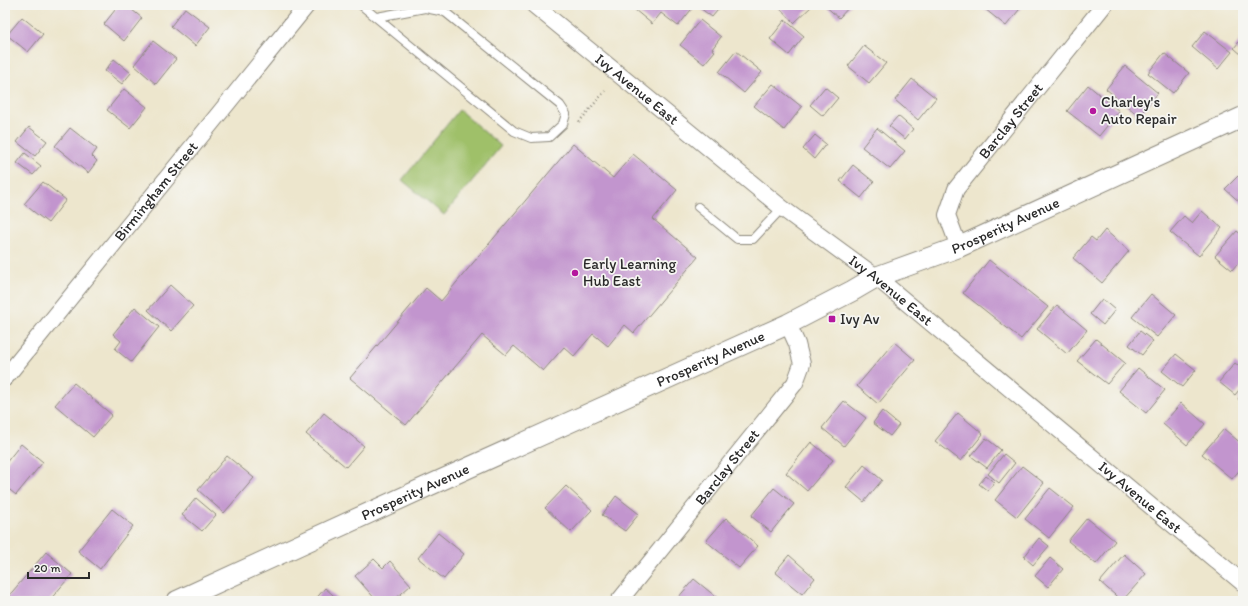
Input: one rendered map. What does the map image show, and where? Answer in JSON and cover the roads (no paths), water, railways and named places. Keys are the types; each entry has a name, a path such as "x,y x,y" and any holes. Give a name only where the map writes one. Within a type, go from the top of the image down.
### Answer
{"street":[{"name":"Birmingham Street","path":"5,378 307,5"},
{"name":"Ivy Avenue East","path":"534,5 782,208 876,277 1243,583"},
{"name":"Barclay Street","path":"958,247 946,215 956,189 1104,5"},
{"name":"Prosperity Avenue","path":"177,601 421,489 788,324 876,277 958,247 1243,117"},
{"name":"Barclay Street","path":"619,601 796,383 802,364 797,344 788,324"}],"lane":[{"path":"361,5 514,131 531,138 549,137 563,124 566,114 560,104 445,12 425,8 377,18"},
{"path":"698,208 737,238 753,239 782,208"}],"place":[{"name":"Charley's Auto Repair","path":"1093,111"},
{"name":"Early Learning Hub East","path":"575,273"},
{"name":"Ivy Av","path":"832,319"}]}
